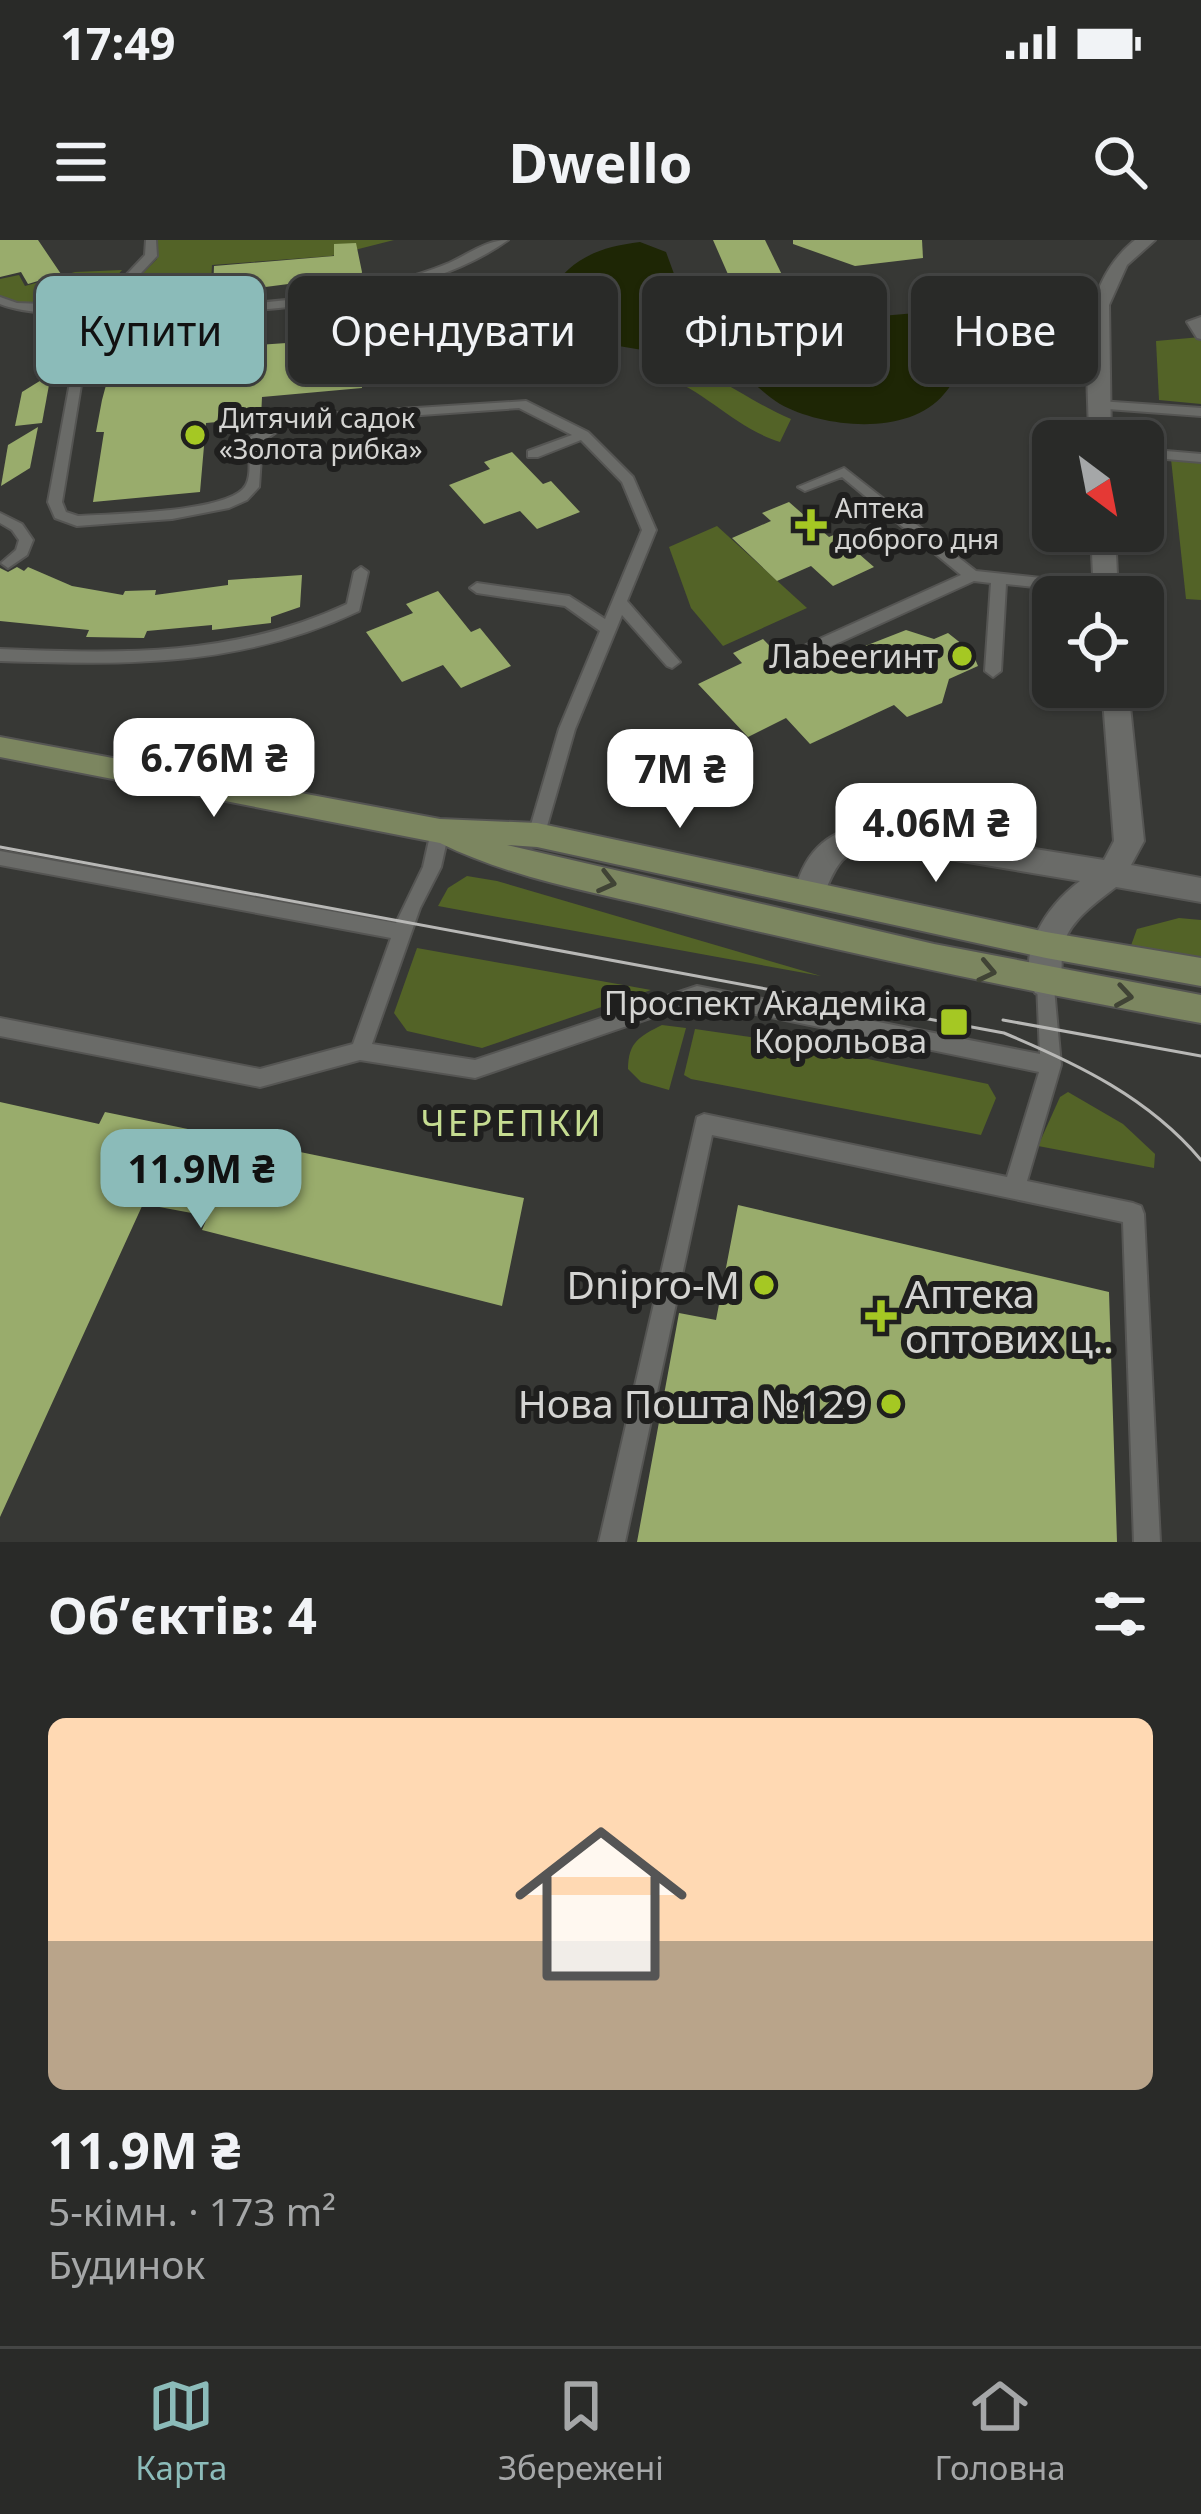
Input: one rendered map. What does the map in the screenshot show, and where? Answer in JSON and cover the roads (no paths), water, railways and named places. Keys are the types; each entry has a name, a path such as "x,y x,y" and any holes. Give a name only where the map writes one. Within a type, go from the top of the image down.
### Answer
{"main road":[{"path":"0,747 440,831 506,830 537,835 1046,945 1201,972"},
{"path":"440,831 494,854 780,925 1046,983 1201,1009"}],"street":[{"path":"1099,420 1099,304 1119,262 1146,240"},
{"path":"1046,983 1046,945 1070,906 1113,872 1130,841 1117,708"},
{"path":"810,891 814,869 826,853 856,834 888,833 1201,890"}],"lane":[{"path":"132,276 151,256 151,240"},
{"path":"264,303 357,293 469,262 503,240"},
{"path":"0,300 36,307"},
{"path":"0,318 15,306"},
{"path":"1201,321 1193,322 1201,335"},
{"path":"75,384 55,502 60,515 77,521 219,508 243,499 253,486 255,440 278,425 308,419 521,404 583,435 628,480 649,530 567,729 537,835"},
{"path":"1099,405 1201,412"},
{"path":"533,454 583,435"},
{"path":"1164,455 1201,458"},
{"path":"805,488 844,472 972,576"},
{"path":"0,517 26,540 22,551 8,563"},
{"path":"0,656 104,658 238,646 324,624 354,608 361,572"},
{"path":"811,649 972,576 1032,584"},
{"path":"992,671 999,579"},
{"path":"477,589 569,601 608,629"},
{"path":"619,602 672,662"},
{"path":"360,1051 402,932 431,867 440,831"},
{"path":"0,858 402,932"},
{"path":"1014,1190 1051,1065 1046,983"},
{"path":"0,1027 260,1078 360,1051 475,1069 698,994 1051,1065"},
{"path":"612,1542 704,1124 1133,1214 1147,1542"}],"tram line":[{"path":"0,847 1004,1033 1111,1085 1159,1118 1201,1160"},
{"path":"1003,1020 1201,1056"}],"place":[{"name":"Дитячий садок «Золота рибка»","path":"195,435"},
{"name":"Аптека доброго дня","path":"811,525"},
{"name":"Лаbeerинт","path":"962,656"},
{"name":"Проспект Академіка Корольова","path":"954,1022"},
{"name":"Dnipro-M","path":"764,1285"},
{"name":"Аптека оптових ц‥","path":"881,1316"},
{"name":"Нова Пошта №129","path":"891,1404"}],"district":[{"name":"ЧЕРЕПКИ","path":"512,1123"}]}
